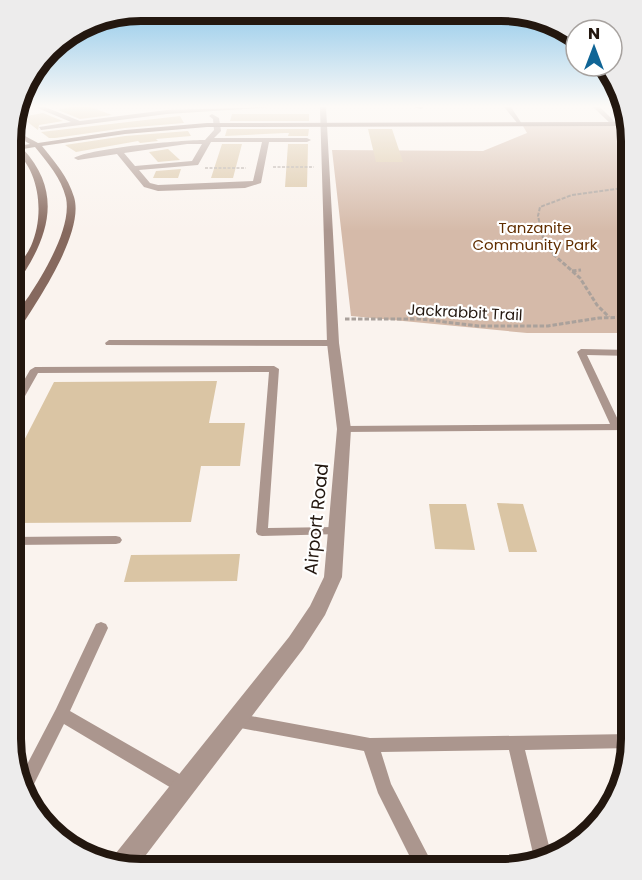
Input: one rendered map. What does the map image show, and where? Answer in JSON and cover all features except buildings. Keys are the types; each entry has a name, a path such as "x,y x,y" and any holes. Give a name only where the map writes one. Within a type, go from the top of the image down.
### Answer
{"main road":[{"path":"21,317 55,263 69,221 71,200 64,182 60,173 39,148"},
{"path":"21,156 33,169 42,196 41,231 21,270"}],"street":[{"path":"78,158 141,148"},
{"path":"136,168 195,163 204,148"},
{"path":"119,151 136,168 147,185 158,188 245,186 257,183 264,148"},
{"name":"Airport Road","path":"128,858 296,643 318,610 333,577 344,429 333,343 324,148"}],"lane":[{"path":"109,343 333,343"},
{"path":"616,427 581,352 621,353"},
{"path":"21,394 35,370 274,369 262,532 336,531"},
{"path":"344,429 621,427"},
{"path":"21,541 116,540"},
{"path":"28,779 101,628"},
{"path":"61,714 184,786"},
{"path":"235,720 370,746 621,741"},
{"path":"515,743 541,852"},
{"path":"370,746 384,786 421,859"}],"path":[{"path":"267,167 314,167"},
{"path":"201,168 256,168"},
{"path":"609,318 597,305 580,278 545,247 538,216 540,207 550,202 621,188"},
{"path":"572,271 581,270"},
{"name":"Jackrabbit Trail","path":"332,319 421,319 478,326 548,326 621,317"}],"green space":[{"name":"Tanzanite Community Park","path":"490,148 621,148 621,333 527,333 351,316 332,150 483,151"}]}
